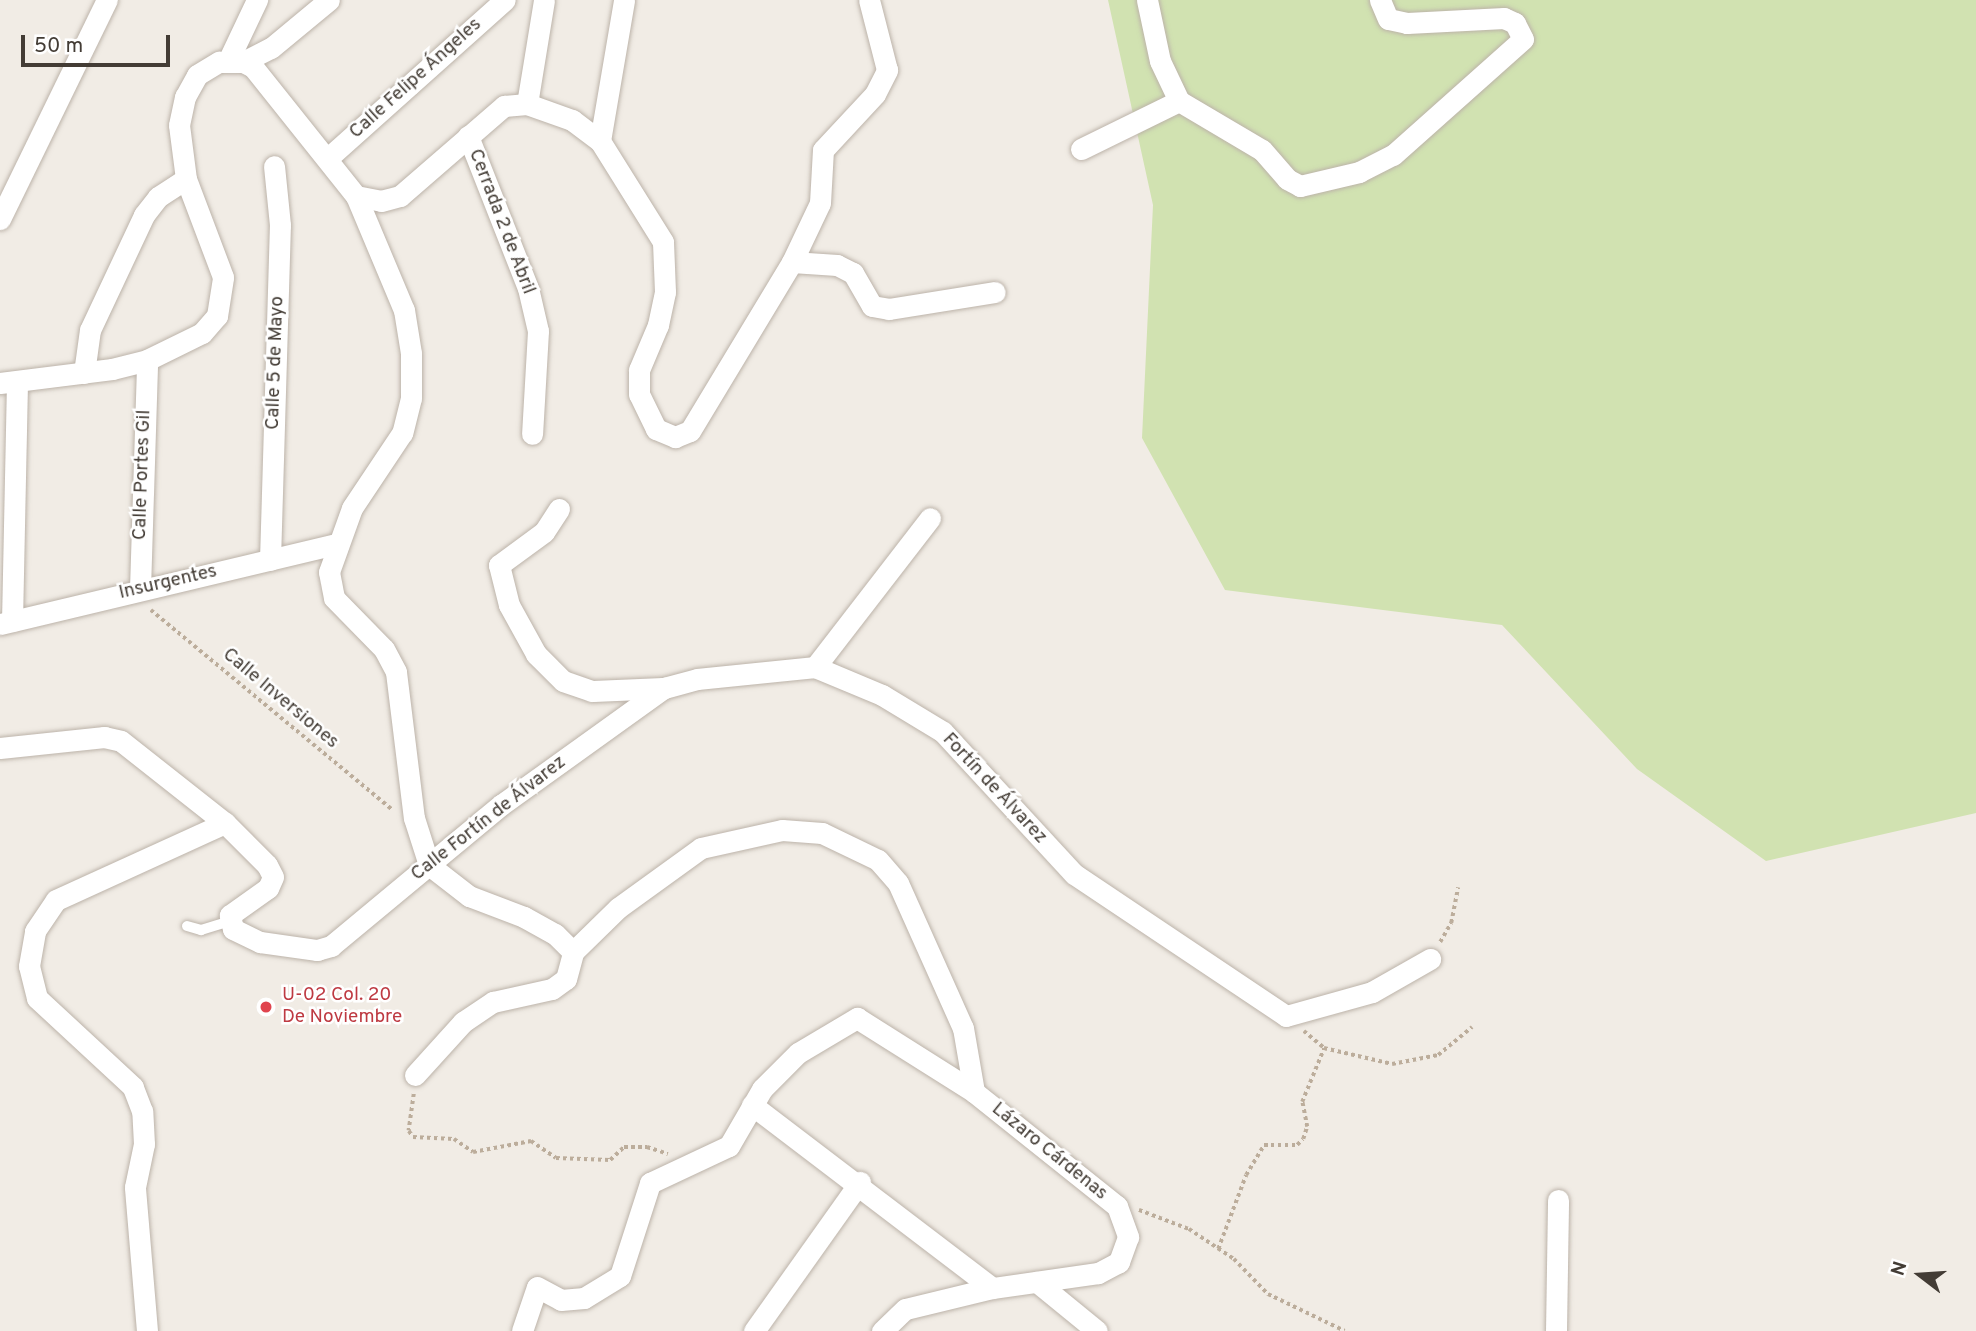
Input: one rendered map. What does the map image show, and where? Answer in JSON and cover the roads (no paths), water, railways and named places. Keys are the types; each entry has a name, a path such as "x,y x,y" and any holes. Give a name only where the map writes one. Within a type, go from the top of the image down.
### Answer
{"street":[{"path":"0,219 107,0"},
{"path":"235,62 257,0"},
{"path":"6,623 9,383 84,373 147,360 202,333 217,316 224,295 223,277 186,179 179,125 185,97 197,75 271,48 329,0"},
{"name":"Calle Felipe Ángeles","path":"328,158 505,0"},
{"path":"527,104 544,0"},
{"path":"600,141 624,0"},
{"path":"356,196 381,201 400,196 504,106 527,104 572,120 600,141 663,242 665,292 658,325 639,370 639,394 656,429 675,437 690,431 701,419 792,262 820,203 823,150 875,94 887,70 869,0"},
{"path":"1147,0 1160,61 1179,102 1262,150 1287,179 1300,186 1359,172 1393,155 1523,39 1515,23 1504,18 1407,23 1388,19 1380,0"},
{"path":"235,62 269,82 356,196 404,310 411,353 411,398 402,433 352,508 329,572 334,598 384,649 396,672 414,818 429,865 469,896 524,916 555,934 573,952"},
{"path":"1081,149 1179,102"},
{"name":"Cerrada 2 de Abril","path":"468,136 528,288 538,331 532,434"},
{"name":"Calle 5 de Mayo","path":"270,560 280,225 274,166"},
{"path":"84,373 90,330 144,215 158,197 186,179"},
{"path":"792,262 845,269 853,273 872,306 889,309 995,292"},
{"name":"Calle Portes Gil","path":"140,589 147,360"},
{"path":"559,509 544,532 499,565 509,605 536,654 563,681 592,691 664,688"},
{"path":"815,667 930,518"},
{"name":"Insurgentes","path":"6,623 337,544"},
{"name":"Fortín de Álvarez","path":"664,688 697,678 815,667 881,695 943,733 1074,874 1286,1016 1372,992 1430,958"},
{"name":"Calle Fortín de Álvarez","path":"228,922 260,942 317,950 331,946 501,805 664,688"},
{"path":"0,748 104,737 121,741 225,824 267,865 273,877 268,888 236,910 228,922"},
{"path":"147,1331 135,1187 144,1144 142,1111 133,1087 37,998 29,966 35,931 56,900 225,824"},
{"path":"415,1075 463,1022 493,1002 552,989 566,979 573,952 618,908 701,848 782,830 822,833 878,860 898,883 963,1028 974,1092"},
{"name":"Lázaro Cárdenas","path":"752,1105 762,1088 798,1053 857,1018 974,1092 1116,1206 1128,1237 1119,1262 1098,1273 992,1288 905,1309 881,1331"},
{"path":"522,1331 537,1287 561,1300 583,1298 620,1276 650,1183 662,1174 729,1146 752,1105 860,1182 992,1288"},
{"path":"754,1331 860,1182"},
{"path":"1556,1331 1558,1199"},
{"path":"1037,1282 1097,1331"}],"lane":[{"path":"187,926 201,930 228,922"}],"place":[{"name":"U-02 Col. 20 De Noviembre","path":"266,1007"}]}
